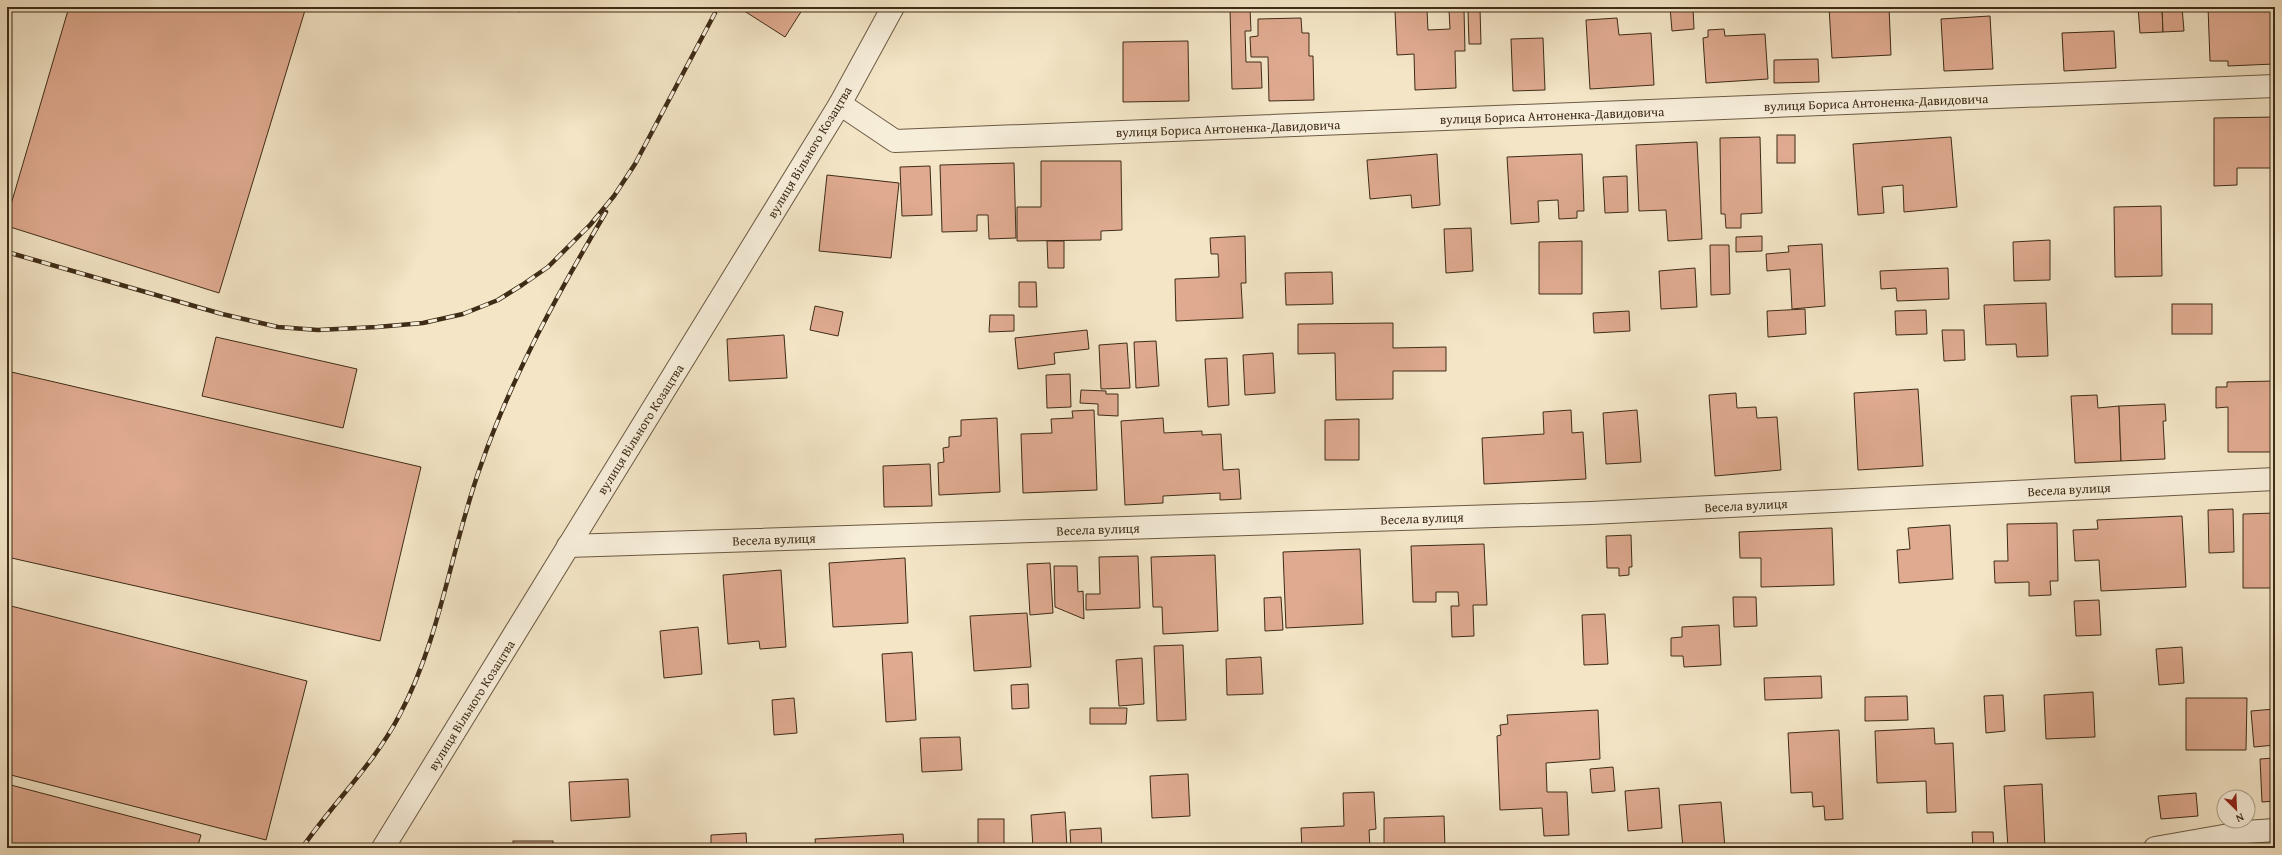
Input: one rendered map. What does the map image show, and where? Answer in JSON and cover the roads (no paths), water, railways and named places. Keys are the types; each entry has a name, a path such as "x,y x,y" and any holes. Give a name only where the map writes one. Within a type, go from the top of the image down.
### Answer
{"street":[{"name":"вулиця Вільного Козацтва","path":"383,848 840,104 893,7"},
{"name":"вулиця Бориса Антоненка-Давидовича","path":"840,104 895,141 2275,86"},
{"name":"Весела вулиця","path":"568,546 1591,513 2275,479"},
{"path":"2155,848 2246,832 2275,830"}],"railway":[{"path":"7,252 222,314 278,327 318,330 377,327 423,323 463,314 498,300 548,267 590,225 614,196 635,164 715,13"},
{"path":"302,848 378,751 399,716 425,655 461,528 493,432 537,336 606,212"}]}
